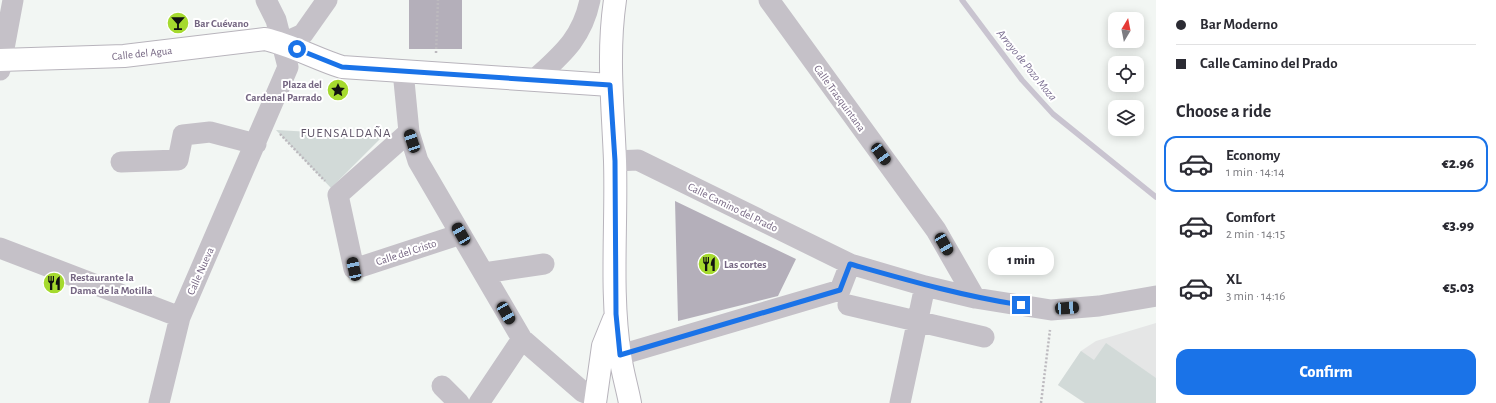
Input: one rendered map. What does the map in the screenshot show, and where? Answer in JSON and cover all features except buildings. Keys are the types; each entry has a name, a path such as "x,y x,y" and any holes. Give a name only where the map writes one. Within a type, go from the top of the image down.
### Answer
{"street":[{"path":"1,64 13,0"},
{"path":"266,0 276,20 288,67 266,119"},
{"path":"283,43 303,34 327,0"},
{"path":"534,80 568,49 587,16 590,0"},
{"path":"615,0 610,85 615,161 616,314 620,355 630,403"},
{"name":"Calle Trasquintana","path":"769,0 936,230 976,298"},
{"name":"Calle del Agua","path":"1,64 124,56 265,39 283,43"},
{"path":"283,43 326,62 342,67 610,85"},
{"path":"403,71 409,132 418,161 522,339 582,392 596,400 603,346 616,314"},
{"name":"Calle Nueva","path":"159,403 180,317 266,119"},
{"path":"121,162 178,160 183,135 210,132 256,144"},
{"path":"338,195 409,132"},
{"name":"Calle Camino del Prado","path":"615,161 638,160 850,264 925,286 976,298 1051,310 1099,306 1156,296"},
{"name":"Calle del Cristo","path":"338,195 354,269 461,234"},
{"path":"0,248 180,317"},
{"path":"484,273 544,264"},
{"path":"620,355 840,290 850,264"},
{"path":"900,403 925,286"},
{"path":"848,306 984,337"},
{"path":"479,403 522,339"},
{"path":"442,386 459,403"}],"path":[{"path":"435,74 438,0"},
{"path":"266,119 338,195"},
{"path":"1041,403 1051,310"}],"shaded area":[{"path":"276,130 383,136 331,188"},
{"path":"1156,323 1156,403 1085,403 1058,385 1081,351 1096,341"},
{"path":"1106,343 1156,378 1156,403 1085,403 1058,385 1081,351 1094,360"}],"waterway":[{"name":"Arroyo de Pozo Moza","path":"962,0 1022,80 1053,114 1156,197"}],"place":[{"name":"Bar Cuévano","path":"178,23"},
{"name":"Plaza del Cardenal Parrado","path":"338,90"},
{"name":"Las cortes","path":"709,264"},
{"name":"Restaurante la Dama de la Motilla","path":"54,283"}],"district":[{"name":"FUENSALDAÑA","path":"346,132"}],"route":[{"path":"297,49 326,62 342,67 610,85 615,161 616,314 620,355 840,290 850,264 925,286 976,298 1021,305"}]}
